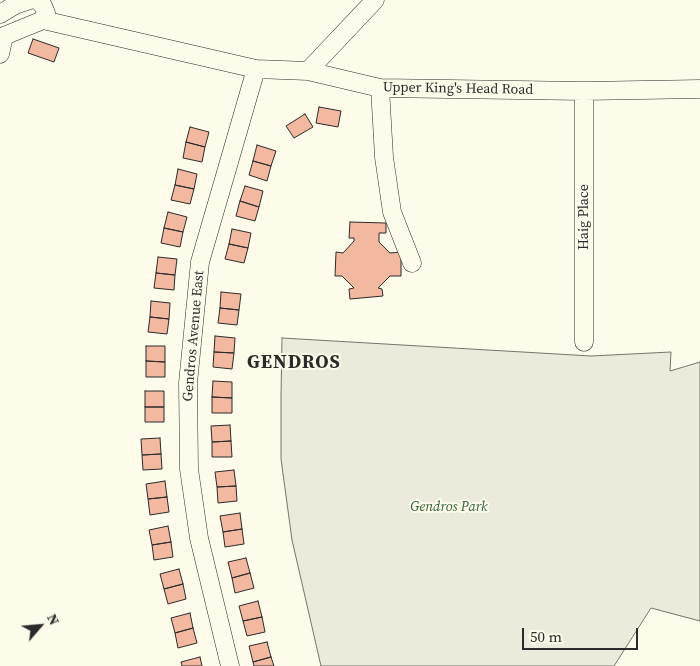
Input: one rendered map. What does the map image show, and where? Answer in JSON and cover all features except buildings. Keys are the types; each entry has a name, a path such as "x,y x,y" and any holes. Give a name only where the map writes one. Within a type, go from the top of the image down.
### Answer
{"street":[{"path":"0,14 15,5 30,0"},
{"path":"0,54 2,35 43,20 46,13 38,0"},
{"path":"308,71 374,0"},
{"name":"Upper King's Head Road","path":"43,20 256,69 308,71 380,88 584,91 700,89"},
{"name":"Gendros Avenue East","path":"230,666 198,538 188,469 188,383 200,262 256,69"},
{"path":"380,88 384,157 392,212 412,263"},
{"name":"Haig Place","path":"584,91 584,342"}],"green space":[{"name":"Gendros Park","path":"282,338 591,356 671,352 670,371 700,362 700,621 651,608 614,666 321,666 292,540 281,459"}],"district":[{"name":"GENDROS","path":"294,363"}]}
